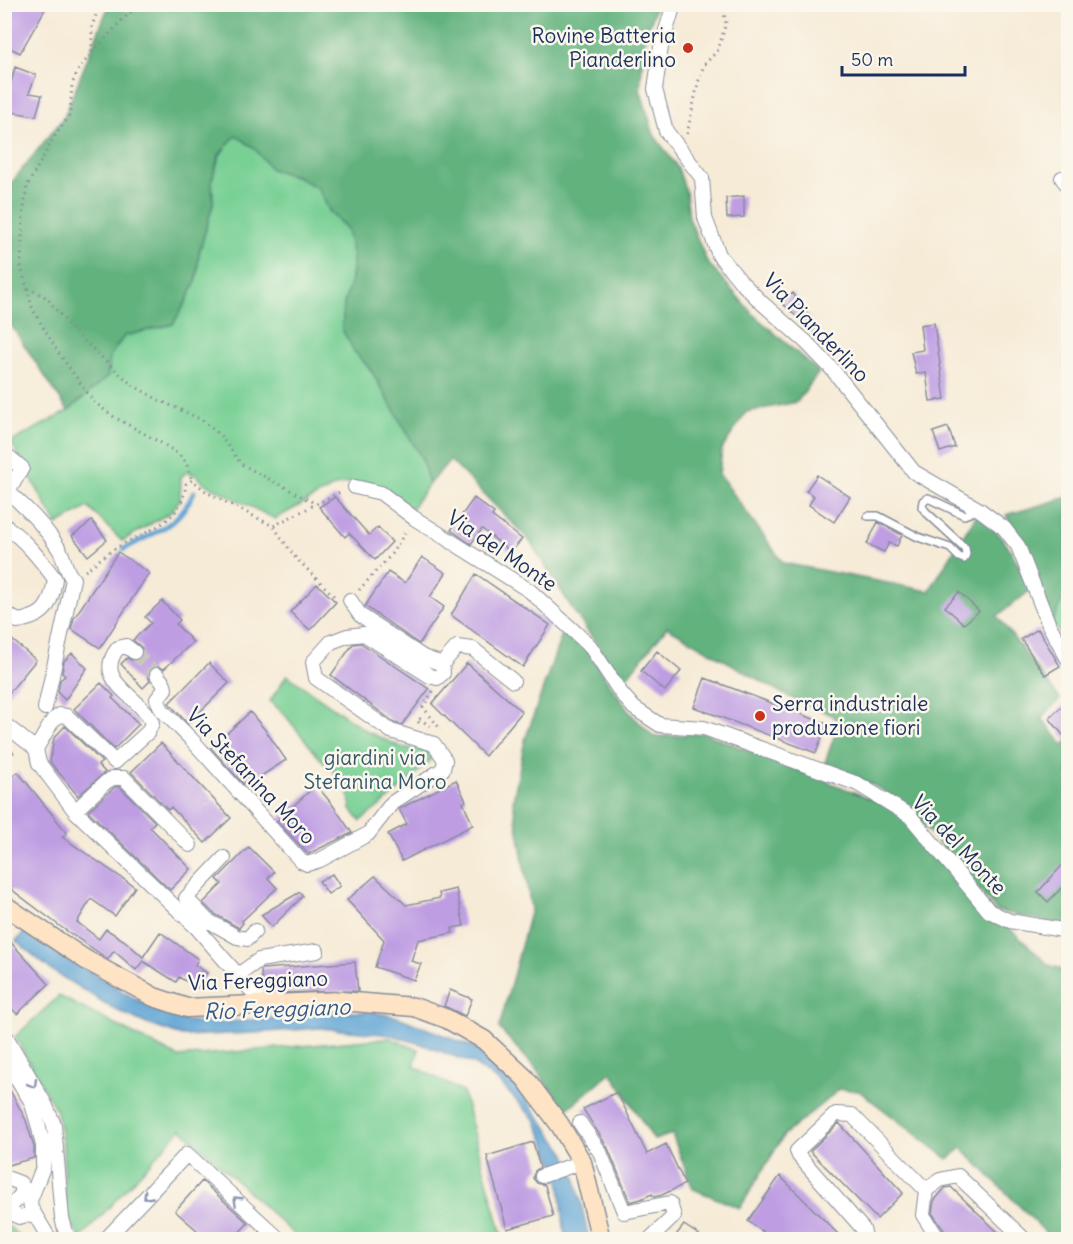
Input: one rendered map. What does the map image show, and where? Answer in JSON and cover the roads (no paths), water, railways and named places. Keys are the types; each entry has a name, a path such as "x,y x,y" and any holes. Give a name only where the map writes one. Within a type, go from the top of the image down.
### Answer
{"street":[{"name":"Via Pianderlino","path":"674,4 661,47 655,89 666,131 702,178 705,218 719,255 741,282 832,369 914,472 976,508 1004,528 1018,546 1049,625 1068,658"},
{"path":"4,453 22,468 8,492 44,526 61,552 73,579 45,708"},
{"name":"Via del Monte","path":"355,487 381,493 414,518 530,591 590,646 621,693 634,708 660,725 704,728 858,784 910,816 989,911 1010,921 1068,931"},
{"path":"4,525 40,559 55,579 52,599 41,613 31,619 16,621 4,611"},
{"path":"344,600 360,615 423,657 442,664 457,647 473,649 513,681"},
{"name":"Via Stefanina Moro","path":"157,675 165,689 157,699 162,710 301,861 307,864 320,860 368,834 392,803 443,769 445,760 434,744 391,731 316,678 313,662 331,642 347,636 364,634 429,676 437,678 443,674 442,664"},
{"name":"Via Stefanina Moro","path":"36,749 53,720 60,715 67,716 115,762 148,732 152,723 149,714 113,681 110,668 112,656 118,648 126,646 134,652"},
{"path":"4,724 36,749 39,763 75,811 202,924 247,939 255,932"},
{"path":"75,811 106,782 113,778 124,778 190,845"},
{"path":"224,858 186,898 238,975 263,1004"},
{"name":"Via Fereggiano","path":"4,905 86,960 154,997 187,1008 341,1001 414,1007 447,1019 484,1040 525,1078 560,1125 578,1163 601,1239"},
{"path":"238,975 260,960 317,951"},
{"path":"4,1033 45,1104 54,1125 62,1218 68,1239"},
{"path":"4,1060 31,1101 43,1146 43,1167 30,1201 33,1214 50,1239"},
{"path":"866,1239 863,1229 797,1151 836,1114 852,1115 926,1190"},
{"path":"580,1124 600,1152 624,1212 670,1203 674,1216 649,1239"},
{"path":"105,1239 187,1154 280,1239"},
{"path":"547,1174 578,1163"},
{"path":"939,1239 923,1215 926,1190 939,1180 958,1176 1024,1239"},
{"path":"4,1177 23,1186 21,1195 10,1207 12,1213 19,1217 33,1214"}],"lane":[{"path":"868,516 878,516 918,537 950,548 964,560 966,554 964,548 926,512 922,507 923,501 928,498 964,515 976,508"}],"water":[{"name":"Rio Fereggiano","path":"25,932 135,999 163,1013 187,1021 216,1023 339,1012 373,1012 398,1017 478,1049 518,1088 566,1154 576,1179 589,1239 565,1239 560,1185 553,1160 535,1120 498,1081 472,1063 391,1035 320,1028 182,1036 114,1009 51,970 16,941"}],"waterway":[{"path":"124,549 173,521 188,504 194,492"}],"tunnel":[{"path":"134,652 157,675"}],"place":[{"name":"Rovine Batteria Pianderlino","path":"688,48"},
{"name":"Serra industriale produzione fiori","path":"760,716"}],"park label":[{"name":"giardini via Stefanina Moro","path":"375,770"}]}
